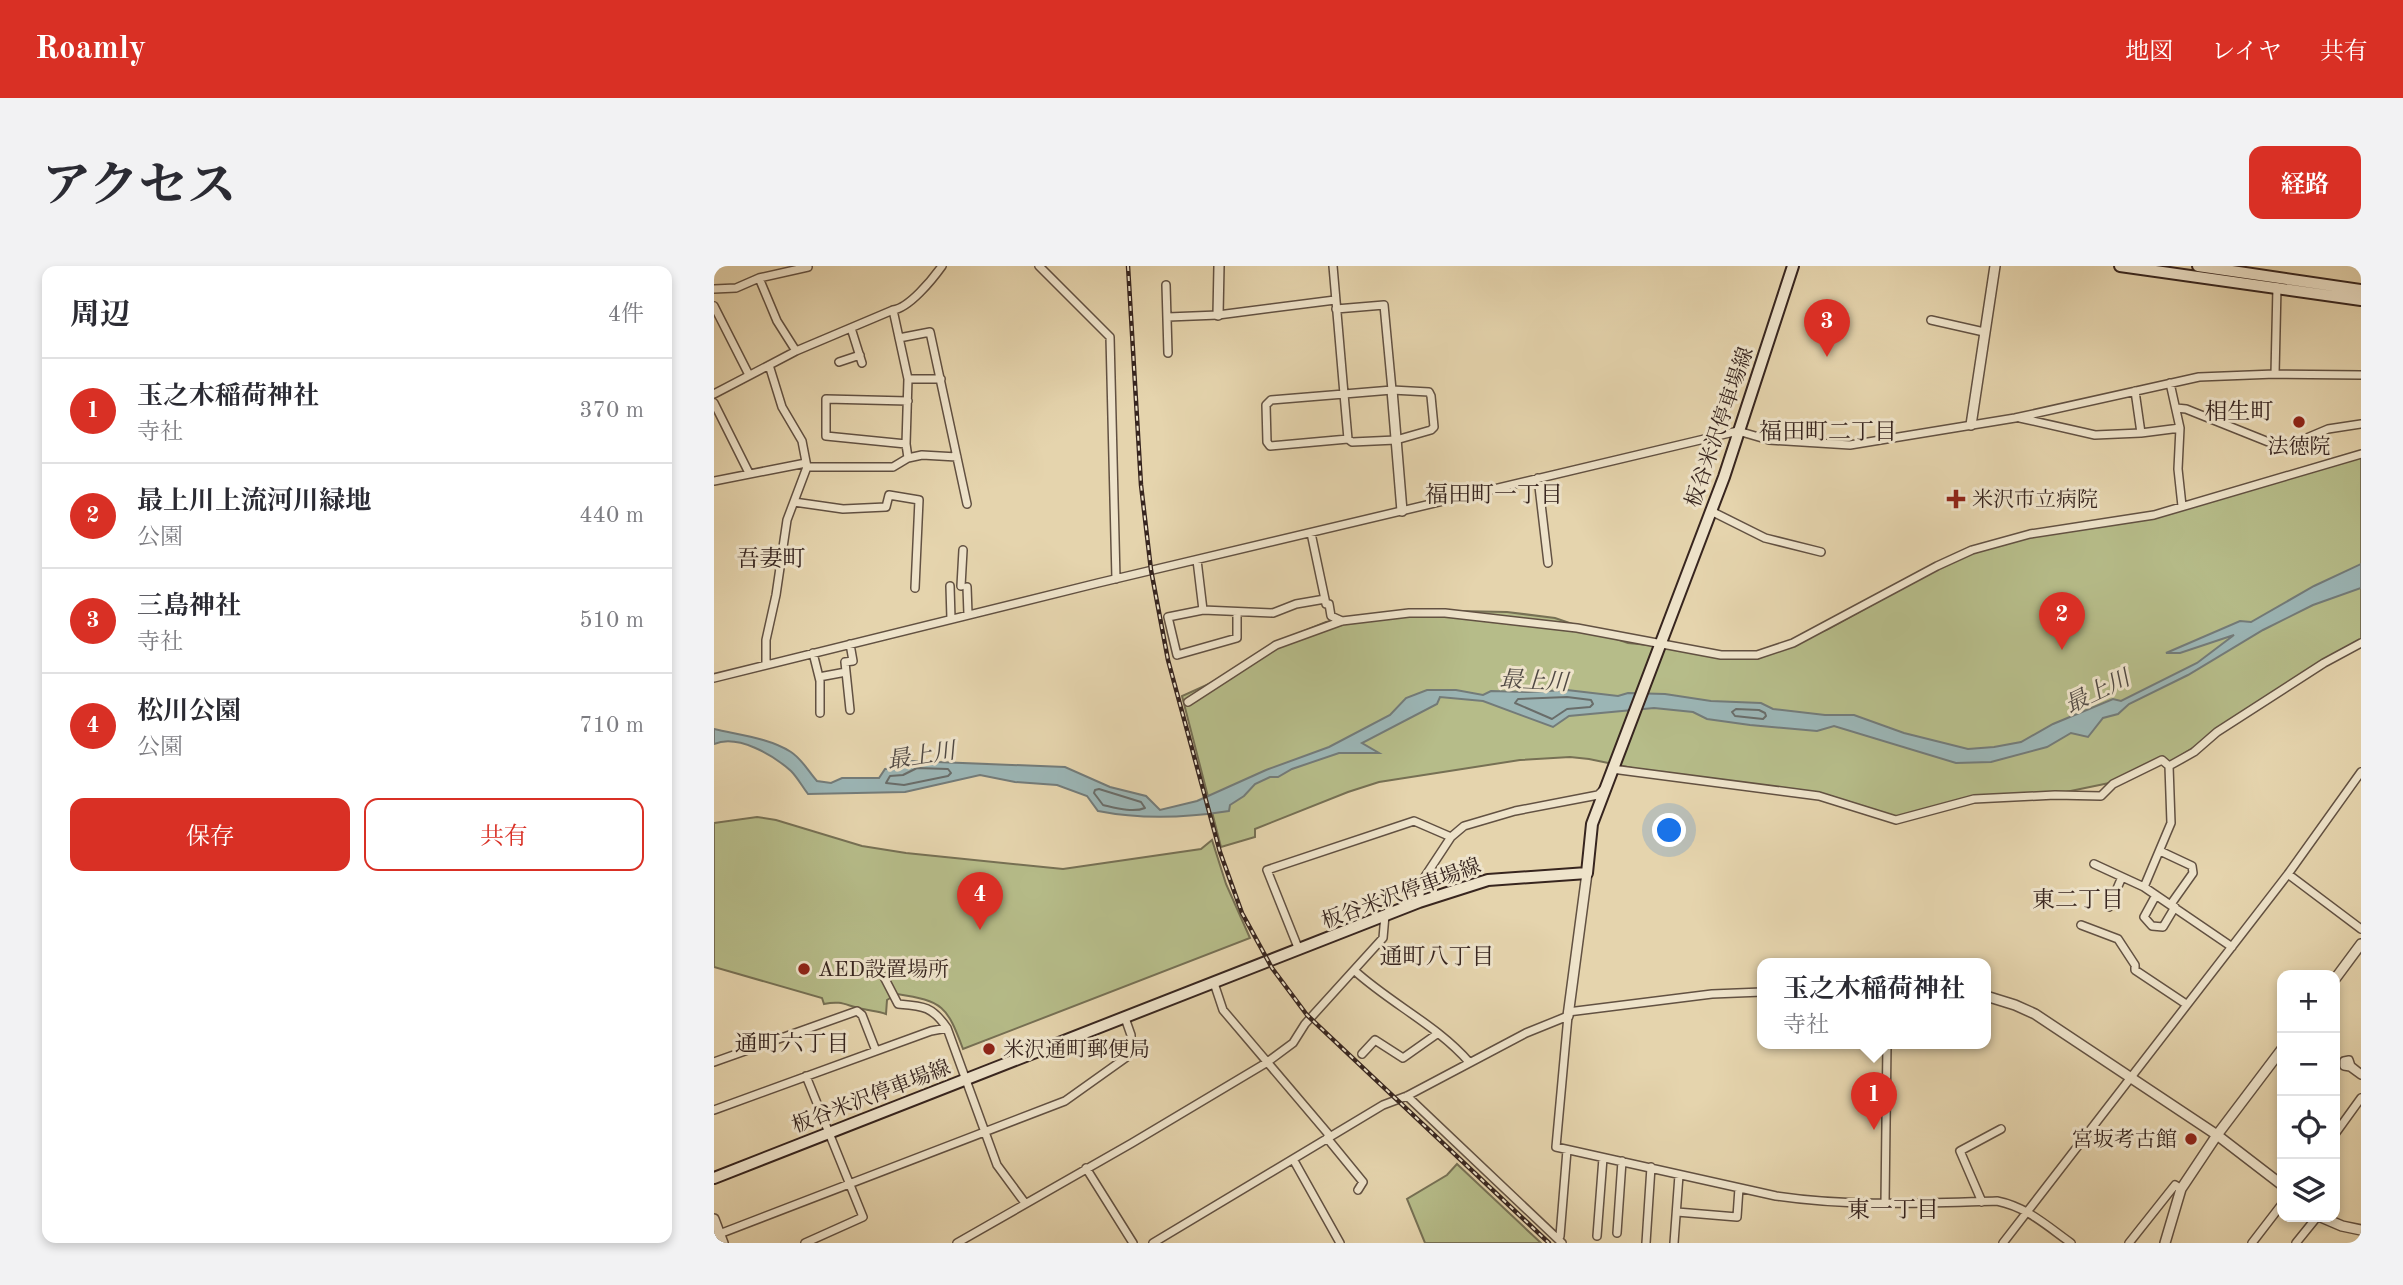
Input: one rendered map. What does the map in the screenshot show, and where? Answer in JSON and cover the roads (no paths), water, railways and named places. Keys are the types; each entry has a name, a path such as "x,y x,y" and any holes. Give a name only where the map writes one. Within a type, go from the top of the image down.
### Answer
{"main road":[{"name":"板谷米沢停車場線","path":"714,1178 1419,902 1488,880 1587,873 1592,824 1711,511 1793,266"},
{"path":"2120,266 2361,290"},
{"path":"2198,266 2361,300"}],"street":[{"path":"714,394 796,351 901,309 926,288 942,266"},
{"path":"1039,266 1110,337 1116,579"},
{"path":"1218,315 1219,266"},
{"path":"1333,266 1348,439"},
{"path":"1971,425 1995,266"},
{"path":"714,289 736,288 759,278 808,267"},
{"path":"759,278 777,321 796,351"},
{"path":"2275,374 2277,283"},
{"path":"1166,285 1168,353"},
{"path":"1168,317 1218,315 1335,300"},
{"path":"1336,309 1384,305 1402,511"},
{"path":"714,306 749,375"},
{"path":"893,310 908,379 908,458"},
{"path":"1931,320 1984,332"},
{"path":"839,362 861,359 851,328"},
{"path":"899,338 930,332 967,504"},
{"path":"766,665 766,640 788,520 806,465 802,441 782,407 769,365"},
{"path":"714,678 968,614 1738,431 1769,440 1850,445 2015,418 2199,377 2361,375"},
{"path":"908,379 941,379"},
{"path":"2170,383 2180,429 2182,506"},
{"path":"1392,390 1429,392 1434,427 1396,440 1352,442 1348,439 1270,446 1267,442 1266,405 1271,400 1344,394 1392,390"},
{"path":"2135,391 2141,433"},
{"path":"906,444 826,436 826,399 908,401"},
{"path":"714,403 749,473"},
{"path":"2176,408 2186,409 2276,445 2290,445 2328,429 2361,424"},
{"path":"2015,418 2095,435 2180,429"},
{"path":"1188,702 1276,645 1342,621 1409,613 1445,613 1577,628 1659,646 1721,655 1756,656 1773,652 1827,626 1972,550 2030,534 2127,521 2361,454"},
{"path":"714,481 806,465 893,467 908,458 922,455 957,457"},
{"path":"1538,478 1548,564"},
{"path":"794,502 843,509 886,507 889,495 919,500 915,588"},
{"path":"1711,511 1765,538 1821,552"},
{"path":"1311,533 1325,599 1329,604 1331,616 1342,621"},
{"path":"963,550 968,614"},
{"path":"1197,560 1203,610"},
{"path":"950,586 951,619"},
{"path":"1237,612 1237,638 1177,655 1168,617 1203,610 1273,613 1296,604 1325,599"},
{"path":"2169,766 2194,752 2217,732 2324,663 2361,643"},
{"path":"850,644 853,660 845,662 850,710"},
{"path":"813,653 819,677 820,713"},
{"path":"819,677 846,672"},
{"path":"1613,766 1819,796 1896,820 1974,799 2101,796 2113,784 2162,760 2169,766 2171,823 2144,887"},
{"path":"2004,1243 2288,874 2361,772"},
{"path":"1419,902 1422,881 1451,837 1464,826 1515,811 1598,795 1604,789"},
{"path":"1299,951 1267,870 1413,821 1451,837"},
{"path":"2156,895 2144,917 2152,926 2163,927 2193,873 2192,866 2160,851"},
{"path":"2094,864 2144,887 2232,947"},
{"path":"1587,873 1568,1014 1556,1147 1810,1201 2012,1204 2028,1211 2071,1243"},
{"path":"2288,874 2361,929"},
{"path":"2109,907 2122,877"},
{"path":"957,1243 1266,1063 1293,1042 1305,1024 1383,938 1385,915"},
{"path":"2081,925 2118,939 2135,965 2135,970 2186,1004"},
{"path":"2340,972 2361,944"},
{"path":"1355,971 1375,989 1456,1047 1469,1062"},
{"path":"884,977 898,1004 922,1006 934,1012 947,1028 997,1165 1025,1203"},
{"path":"1214,983 1223,1010 1363,1182 1358,1190"},
{"path":"1153,1243 1383,1105 1407,1096 1469,1062 1568,1014 1712,994 1757,992"},
{"path":"1991,997 2015,1004 2035,1014 2217,1135 2277,1181"},
{"path":"714,1062 857,1011 863,1015 876,1051"},
{"path":"714,1219 719,1238 848,1183 1065,1101 1131,1054 1131,1035 1125,1018"},
{"path":"714,1110 947,1028"},
{"path":"1362,1054 1375,1040 1403,1058 1437,1034"},
{"path":"1885,1203 1887,1049"},
{"path":"2165,1243 2181,1189 2217,1135 2277,1055"},
{"path":"805,1243 863,1217 806,1076"},
{"path":"1407,1096 1561,1240"},
{"path":"2340,1127 2361,1098"},
{"path":"1982,1202 1960,1151 2000,1129"},
{"path":"1561,1240 1567,1150"},
{"path":"1293,1158 1340,1243"},
{"path":"1597,1236 1603,1158"},
{"path":"1617,1233 1622,1161"},
{"path":"1646,1243 1651,1167"},
{"path":"1086,1168 1133,1243"},
{"path":"1674,1243 1679,1175"},
{"path":"2129,1243 2175,1185 2181,1189"},
{"path":"1676,1212 1737,1217 1739,1188"},
{"path":"2252,1243 2277,1210"},
{"path":"2296,1243 2315,1222"},
{"path":"2332,1222 2361,1230"},
{"path":"821,1236 827,1243"}],"water":[{"path":"2361,564 2361,588 2313,605 2263,630 2188,675 2129,704 2118,714 2103,718 2088,737 2071,733 2047,747 1991,762 1956,763 1834,726 1817,731 1750,725 1707,719 1693,712 1654,708 1569,716 1553,727 1483,701 1440,697 1437,704 1362,743 1379,753 1339,753 1292,769 1278,777 1270,777 1255,784 1244,796 1230,805 1229,811 1148,817 1098,811 1087,796 1057,785 1015,782 980,775 905,792 808,794 791,771 765,753 734,742 714,744 714,729 773,743 795,755 817,781 831,783 842,778 879,778 885,769 901,768 912,761 1065,767 1110,787 1146,796 1160,810 1197,801 1266,770 1329,747 1390,715 1406,698 1427,690 1456,690 1483,695 1491,691 1567,690 1618,696 1628,693 1665,694 1711,701 1761,703 1773,709 1825,715 1854,715 1904,733 1968,749 1994,747 2021,742 2053,724 2113,699 2121,701 2197,663 2234,635 2180,653 2166,653 2240,621 2251,622 2314,586"}],"railway":[{"path":"1128,266 1141,485 1151,570 1168,660 1220,852 1242,913 1272,968 1307,1015 1549,1243"}],"place":[{"name":"三島神社","path":"1827,357"},
{"name":"法徳院","path":"2299,422"},
{"name":"米沢市立病院","path":"1956,499"},
{"name":"最上川上流河川緑地","path":"2062,650"},
{"name":"松川公園","path":"980,930"},
{"name":"AED設置場所","path":"804,969"},
{"name":"米沢通町郵便局","path":"989,1049"},
{"name":"玉之木稲荷神社","path":"1874,1130"},
{"name":"宮坂考古館","path":"2191,1139"}],"district":[{"name":"相生町","path":"2239,411"},
{"name":"福田町二丁目","path":"1828,431"},
{"name":"福田町一丁目","path":"1494,494"},
{"name":"吾妻町","path":"771,558"},
{"name":"東二丁目","path":"2078,899"},
{"name":"通町八丁目","path":"1437,956"},
{"name":"通町六丁目","path":"792,1043"},
{"name":"東一丁目","path":"1893,1209"}],"water label":[{"name":"最上川","path":"1534,680"},
{"name":"最上川","path":"2097,691"},
{"name":"最上川","path":"921,755"}]}
